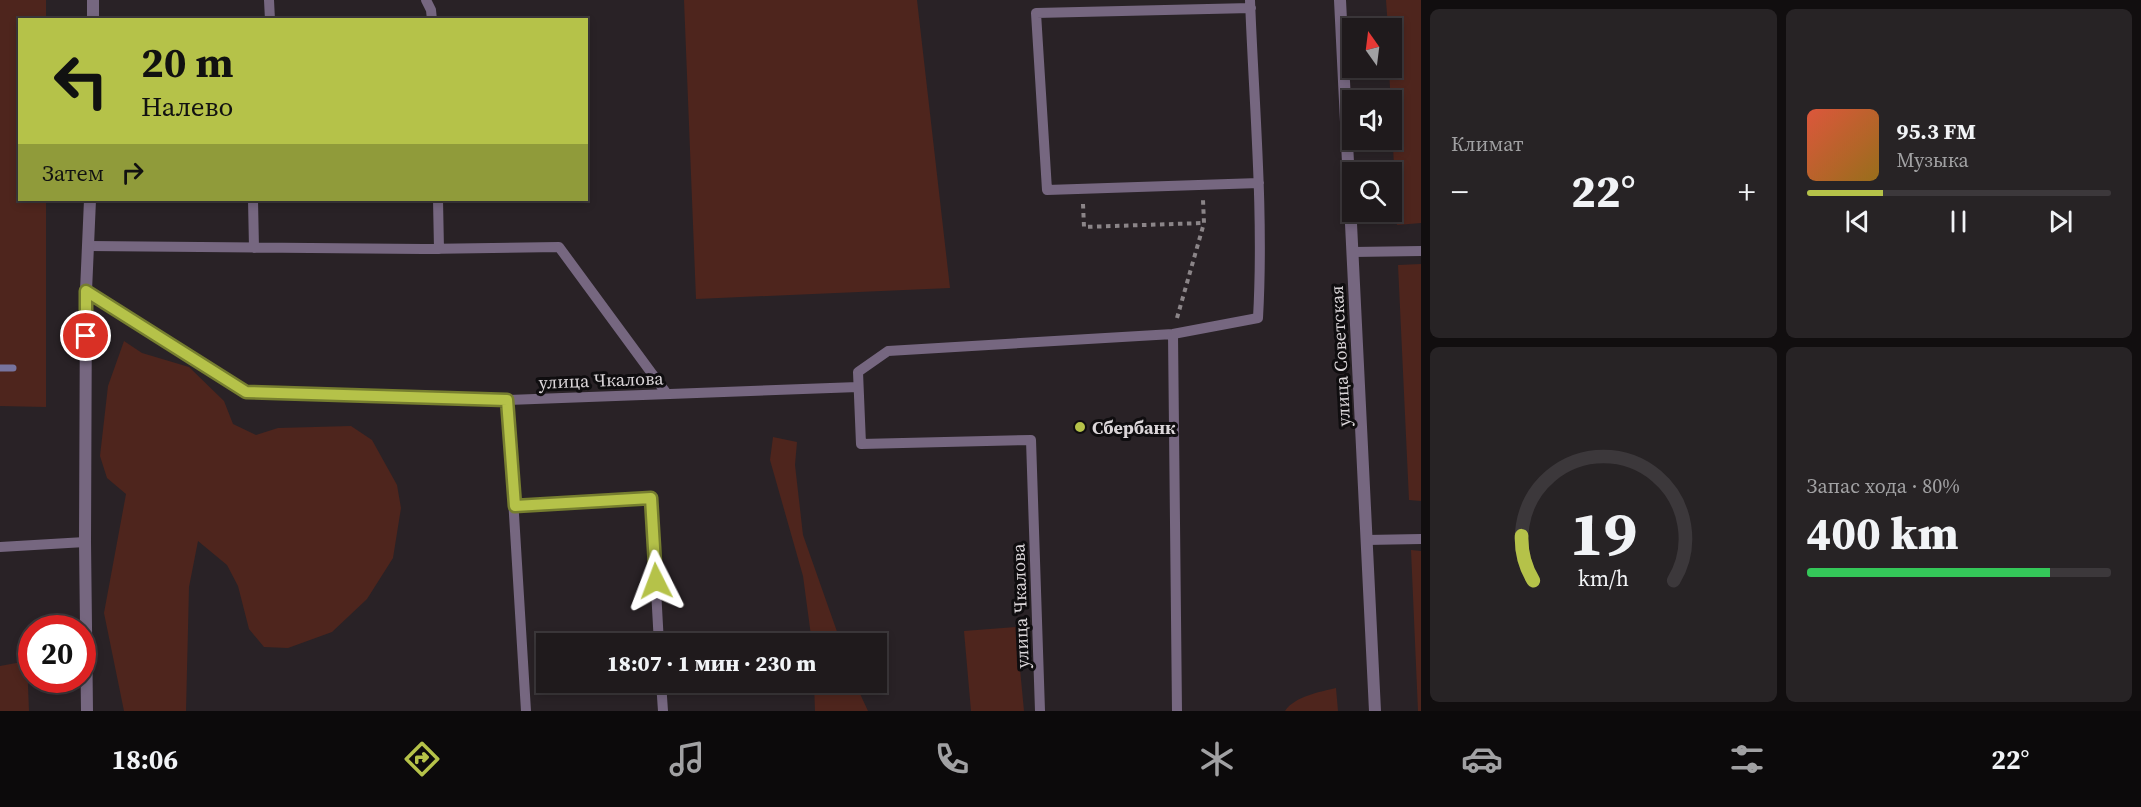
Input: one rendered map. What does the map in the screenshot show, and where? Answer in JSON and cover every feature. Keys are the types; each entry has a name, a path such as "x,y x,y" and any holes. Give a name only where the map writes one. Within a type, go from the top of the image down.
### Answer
{"street":[{"path":"93,0 93,18"},
{"name":"улица Советская","path":"1341,0 1375,711"},
{"path":"87,711 86,291 90,201"}],"lane":[{"path":"269,0 270,18"},
{"path":"426,0 432,18"},
{"path":"858,387 858,372 888,351 1173,334 1258,318 1261,273 1259,183 1251,4 1036,13 1047,190 1259,183"},
{"path":"253,201 254,248"},
{"path":"438,201 439,249"},
{"path":"89,246 439,249 559,247 666,394"},
{"path":"1353,252 1421,251"},
{"name":"улица Чкалова","path":"86,291 246,392 507,400 858,387 861,444 1031,440 1040,711"},
{"path":"1173,334 1177,711"},
{"path":"507,400 526,711"},
{"path":"515,506 651,498 658,633"},
{"path":"1366,540 1421,539"},
{"path":"0,547 85,542"},
{"path":"662,693 663,711"}],"path":[{"path":"1173,334 1204,223 1203,184"},
{"path":"1083,189 1084,227 1204,223"}],"shaded area":[{"path":"0,0 46,0 46,18 18,18 18,201 46,201 46,407 0,406"},
{"path":"684,0 917,0 950,288 696,299"},
{"path":"1386,0 1421,0 1421,223 1397,225 1397,222 1402,222 1402,162 1394,162 1393,150 1402,150 1402,90 1390,90 1390,78 1402,78 1402,18 1387,18"},
{"path":"1421,264 1421,501 1409,500 1398,265"},
{"path":"124,341 142,353 189,367 224,401 233,424 256,435 278,428 351,426 372,440 397,485 401,508 393,558 367,599 332,632 288,648 264,647 249,629 238,586 227,565 198,541 189,587 186,711 124,711 104,613 126,494 107,478 100,456 108,386"},
{"path":"773,437 797,442 795,465 803,535 837,633 811,633 803,576 770,460"},
{"path":"1411,550 1421,551 1421,711 1418,711"},
{"path":"1016,627 1024,711 971,711 964,631"},
{"path":"18,663 18,693 28,693 29,711 0,711 0,666"},
{"path":"1336,688 1338,711 1285,711 1301,698"},
{"path":"814,693 860,693 868,711 815,711"}],"waterway":[{"path":"0,368 13,368"}],"place":[{"name":"Сбербанк","path":"1080,427"}],"route":[{"path":"86,336 86,291 246,392 507,400 515,506 651,498 656,581"}]}
